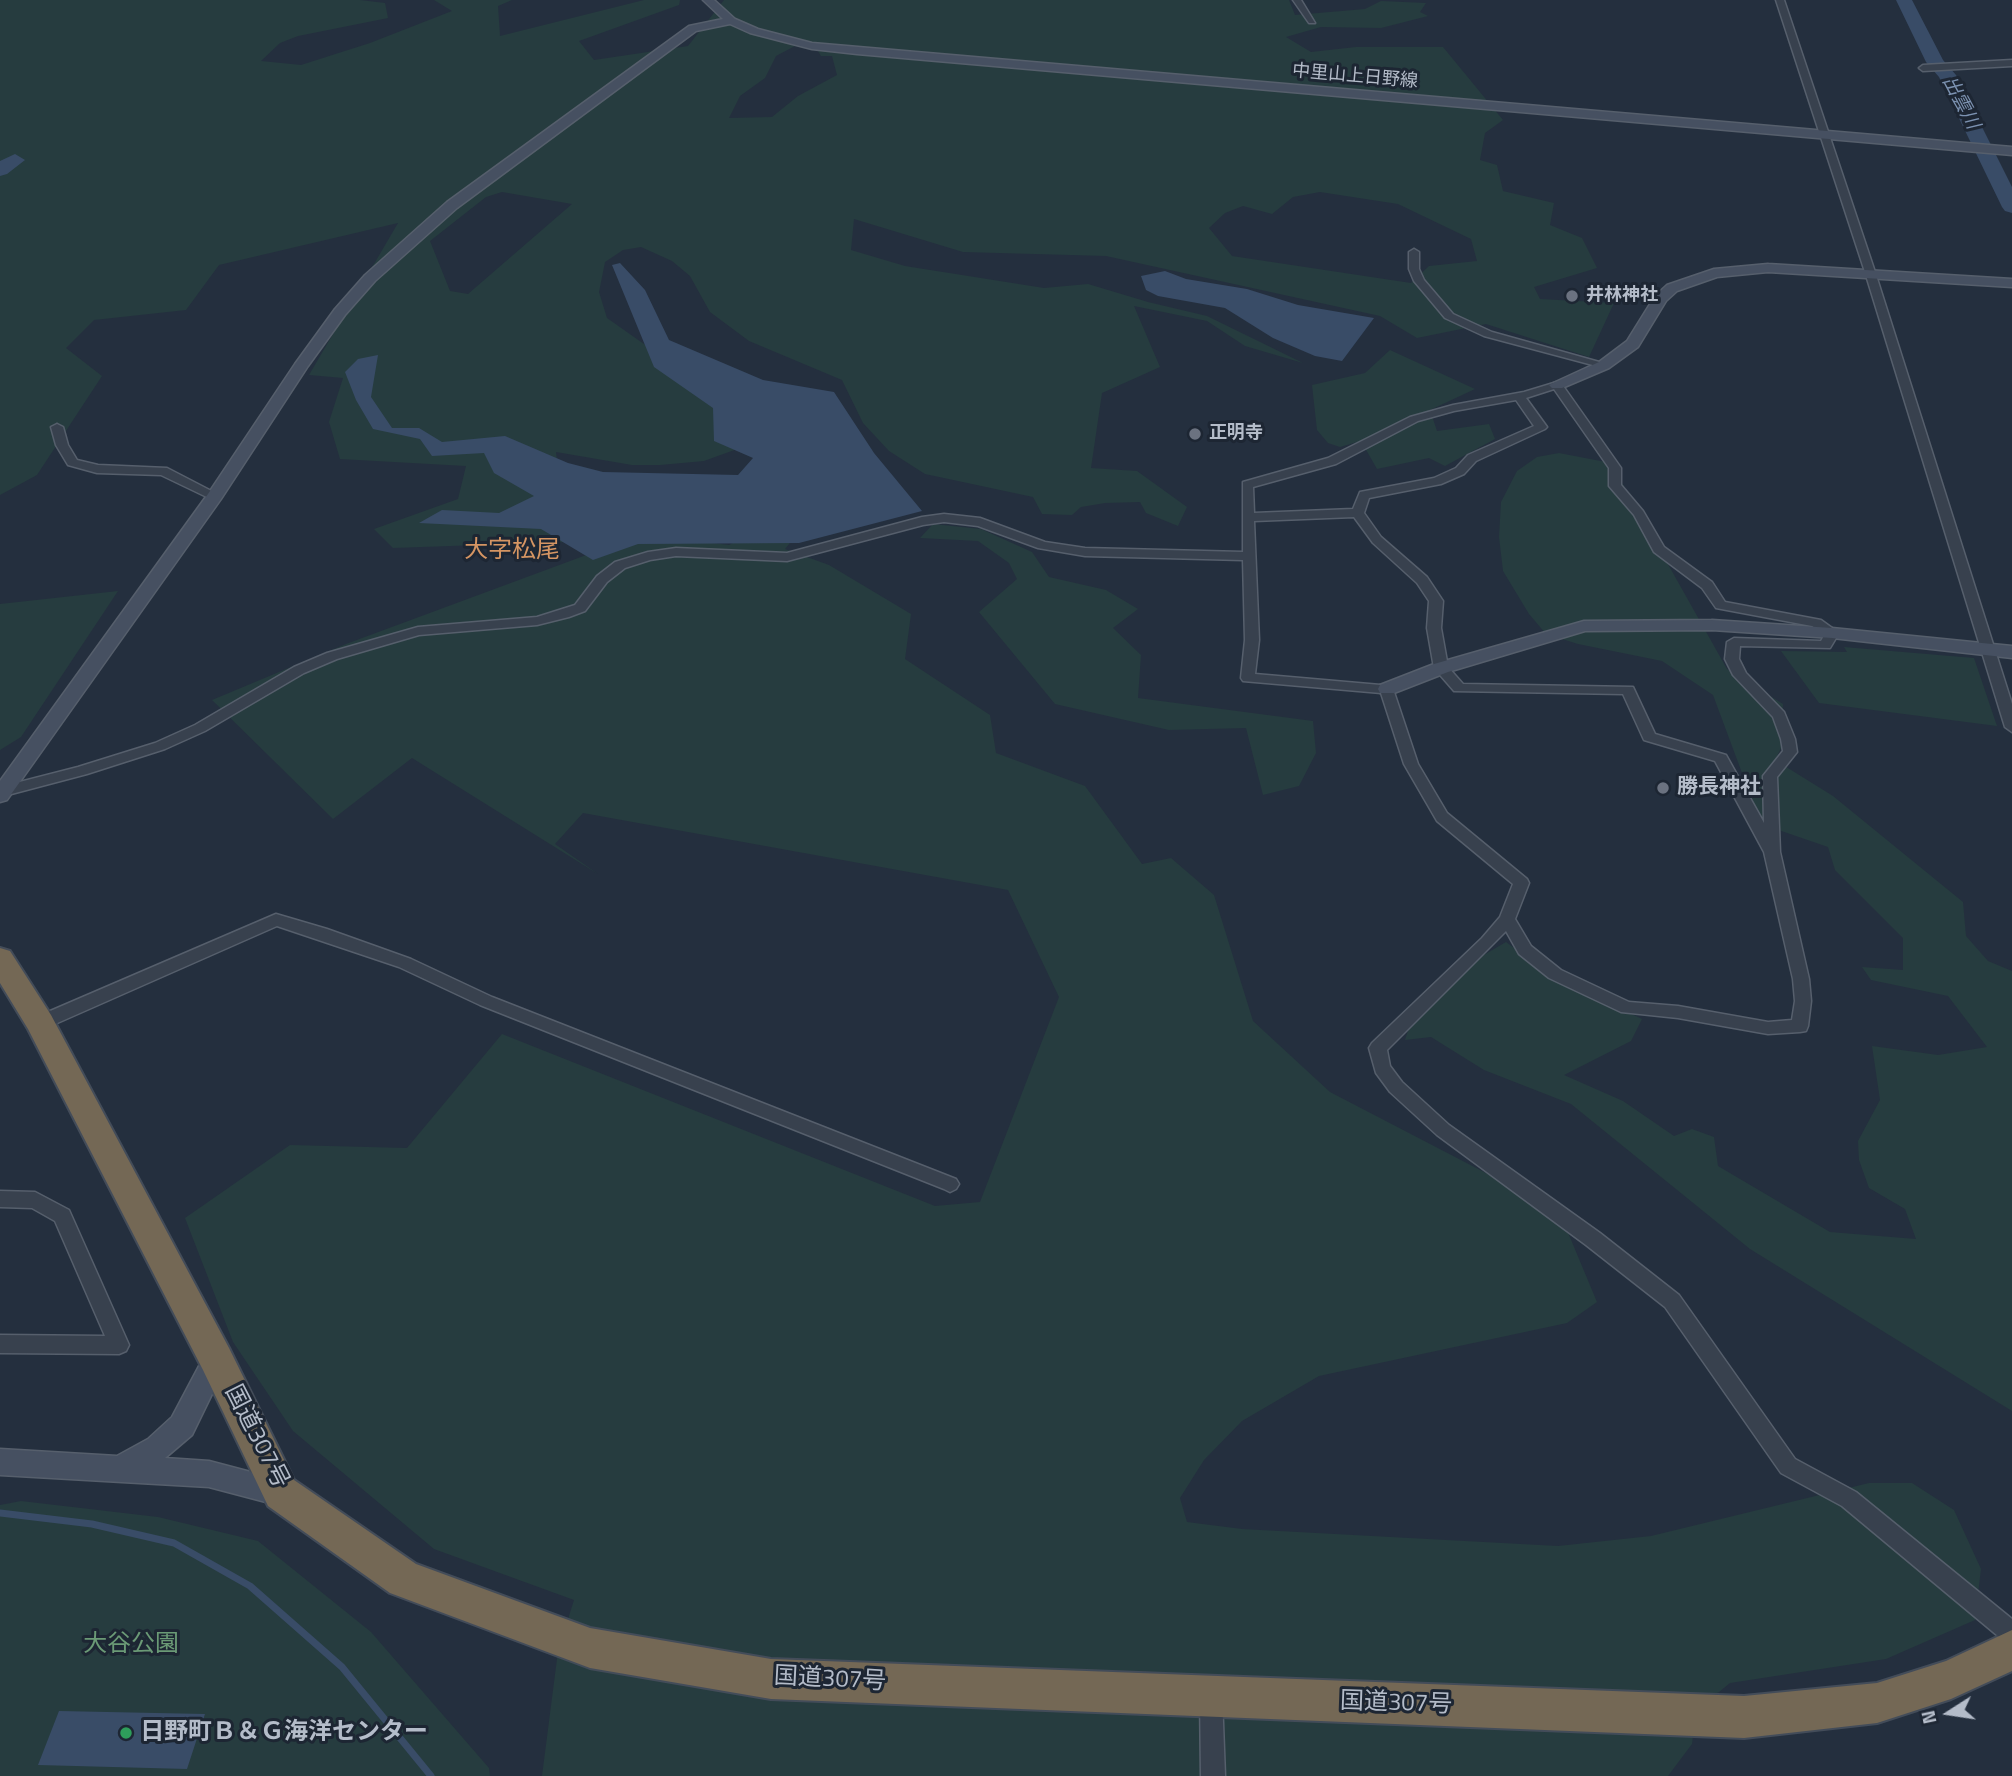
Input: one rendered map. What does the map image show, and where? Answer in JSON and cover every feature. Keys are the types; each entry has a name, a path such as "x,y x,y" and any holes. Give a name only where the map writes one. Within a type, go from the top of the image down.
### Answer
{"highway":[{"name":"国道307号","path":"0,960 40,1023 216,1359 281,1493 404,1579 590,1648 771,1679 1744,1717 1877,1703 1951,1679 2012,1650"}],"street":[{"name":"中里山上日野線","path":"708,0 731,21 778,37 857,51 2007,150"},
{"path":"1297,0 1312,21"},
{"path":"1780,0 1870,272 2012,727"},
{"path":"0,793 215,496 340,312 370,278 452,205 694,28 731,21"},
{"path":"1923,68 2012,63"},
{"path":"1414,252 1414,270 1427,292 1458,321 1488,334 1604,365"},
{"path":"2012,283 1870,272 1753,268 1700,277 1672,288 1661,299 1633,344 1604,365 1557,385 1519,396 1452,408 1414,419 1329,463 1247,485 1252,640 1248,678 1387,689 1441,668 1584,626 1712,625 1832,633 2012,652"},
{"path":"1557,385 1615,468 1615,486 1639,514 1659,549 1707,585 1721,606 1816,622 1832,633"},
{"path":"1358,513 1364,495 1437,481 1460,471 1472,458 1541,427 1519,396"},
{"path":"57,427 62,445 72,462 97,469 163,471 215,496"},
{"path":"1248,517 1358,513"},
{"path":"1358,513 1377,540 1422,580 1436,601 1434,628 1441,668 1459,688 1628,690 1649,737 1721,758 1772,852"},
{"path":"0,793 160,746 200,728 299,670 332,656 418,631 525,623 564,614 580,608 602,579 620,565 648,556 676,552 788,557 922,521 944,519 980,522 1042,545 1086,552 1249,555"},
{"path":"1507,919 1525,950 1555,974 1627,1008 1678,1012 1768,1028 1800,1026 1803,1001 1801,979 1772,852 1770,776 1790,752 1779,715 1740,675 1731,659 1734,642 1825,645 1832,633"},
{"path":"1387,689 1411,764 1441,817 1521,883 1507,919 1488,942 1378,1048 1381,1068 1396,1087 1443,1130 1593,1238 1672,1301 1788,1466 1849,1499 2012,1633"},
{"path":"40,1023 276,920 405,963 486,1001 950,1184"},
{"path":"0,1199 35,1200 62,1216 119,1345 0,1344"},
{"path":"123,1467 158,1448 182,1426 216,1359"},
{"path":"0,1462 209,1474 281,1493"},
{"path":"1211,1696 1213,1776"}],"green space":[{"path":"0,0 360,0 385,3 388,18 298,36 280,43 261,61 301,65 370,43 452,11 434,0 512,0 498,6 500,36 644,0 680,0 679,5 579,41 594,60 688,46 724,0 1289,0 1295,15 1365,9 1381,1 1426,3 1420,12 1428,16 1381,28 1321,27 1286,37 1311,52 1356,47 1443,47 1503,120 1485,133 1480,160 1497,165 1503,191 1554,203 1550,225 1582,238 1597,268 1534,287 1540,299 1614,303 1589,357 1486,324 1417,338 1380,316 1106,256 963,252 854,219 851,250 905,266 1044,288 1088,284 1207,316 1303,363 1245,346 1207,321 1134,306 1160,367 1102,393 1091,468 1137,471 1187,507 1178,526 1146,513 1140,502 1081,507 1072,515 1042,514 1033,497 925,474 889,451 863,423 842,380 749,341 710,312 690,276 672,261 641,247 623,250 605,262 599,292 607,318 708,389 751,444 704,461 660,465 632,465 556,452 567,542 393,548 374,529 458,499 466,466 340,459 329,422 343,378 309,375 398,223 219,265 186,310 94,320 66,348 102,376 37,475 0,495","holes":["795,46 818,51 821,56 832,56 837,75 798,96 772,117 729,118 740,96 765,78 776,56","502,192 572,204 468,294 450,291 430,241 486,197","1320,192 1398,204 1471,239 1477,261 1429,266 1411,283 1232,256 1209,228 1225,213 1243,206 1272,214 1293,197"]},
{"path":"1390,350 1475,389 1430,410 1437,431 1489,424 1495,439 1445,466 1429,458 1377,469 1361,441 1340,447 1328,443 1317,430 1312,385 1365,373"},
{"path":"1559,453 1611,463 1727,669 1783,704 1781,748 1775,760 1833,796 1963,902 1966,936 1988,961 2012,971 2012,1411 1750,1249 1571,1104 1484,1070 1431,1037 1405,1040 1411,1021 1477,959 1506,942 1551,975 1642,1019 1631,1041 1564,1075 1623,1101 1674,1136 1692,1129 1714,1137 1718,1166 1830,1232 1916,1239 1905,1209 1869,1188 1859,1160 1858,1141 1880,1100 1872,1046 1938,1055 1987,1047 1948,996 1871,980 1862,967 1903,970 1903,938 1835,870 1828,847 1761,824 1713,695 1662,661 1578,644 1546,634 1529,614 1503,571 1499,537 1501,502 1517,471 1537,457"},
{"path":"774,521 806,523 785,549 829,565 911,614 905,659 990,715 996,753 1085,786 1142,864 1171,858 1214,895 1253,1021 1330,1092 1559,1211 1597,1302 1567,1323 1319,1376 1242,1421 1204,1460 1180,1498 1187,1522 1242,1529 1558,1546 1651,1536 1869,1483 1912,1483 1954,1510 1981,1569 1975,1620 1886,1659 1730,1683 1696,1711 1692,1744 1668,1776 542,1776 558,1651 574,1600 434,1549 293,1431 233,1342 185,1218 290,1145 407,1148 502,1034 935,1206 980,1202 1059,997 1008,890 583,813 555,844 598,874 412,758 333,819 212,700 346,644 643,534 729,545"},
{"path":"933,524 981,529 1032,552 1049,577 1106,590 1138,609 1113,628 1141,655 1138,698 1313,721 1316,753 1299,786 1263,795 1246,728 1169,730 1055,704 979,612 1017,579 1009,563 978,541 920,538"},
{"path":"118,591 21,737 0,750 0,604"},
{"path":"1844,647 1974,658 1997,726 1819,703 1781,651 1847,652"},
{"name":"大谷公園","path":"21,1501 158,1517 258,1541 371,1632 489,1768 490,1776 0,1776 0,1505"}],"water":[{"path":"620,263 645,290 669,340 763,380 834,392 874,453 922,511 799,543 638,544 593,560 541,529 419,523 442,510 499,513 534,496 494,473 484,453 432,456 420,439 373,429 356,400 345,372 358,359 378,355 371,397 392,428 419,428 442,442 505,436 568,463 603,472 738,475 753,458 714,441 713,408 654,367 612,265"},
{"path":"1165,271 1186,279 1247,289 1298,305 1374,318 1342,361 1315,356 1273,338 1225,308 1158,296 1146,290 1141,276"},
{"path":"59,1711 205,1714 187,1769 38,1765"}],"waterway":[{"name":"出雲川","path":"1904,0 1935,62 1947,75 2012,207"},
{"path":"0,170 15,160"},
{"path":"0,1513 92,1524 174,1543 250,1586 342,1667 431,1776"}],"place":[{"name":"井林神社","path":"1572,296"},
{"name":"正明寺","path":"1195,434"},
{"name":"勝長神社","path":"1663,788"},
{"name":"日野町Ｂ＆Ｇ海洋センター","path":"126,1733"}],"district":[{"name":"大字松尾","path":"512,551"}]}
